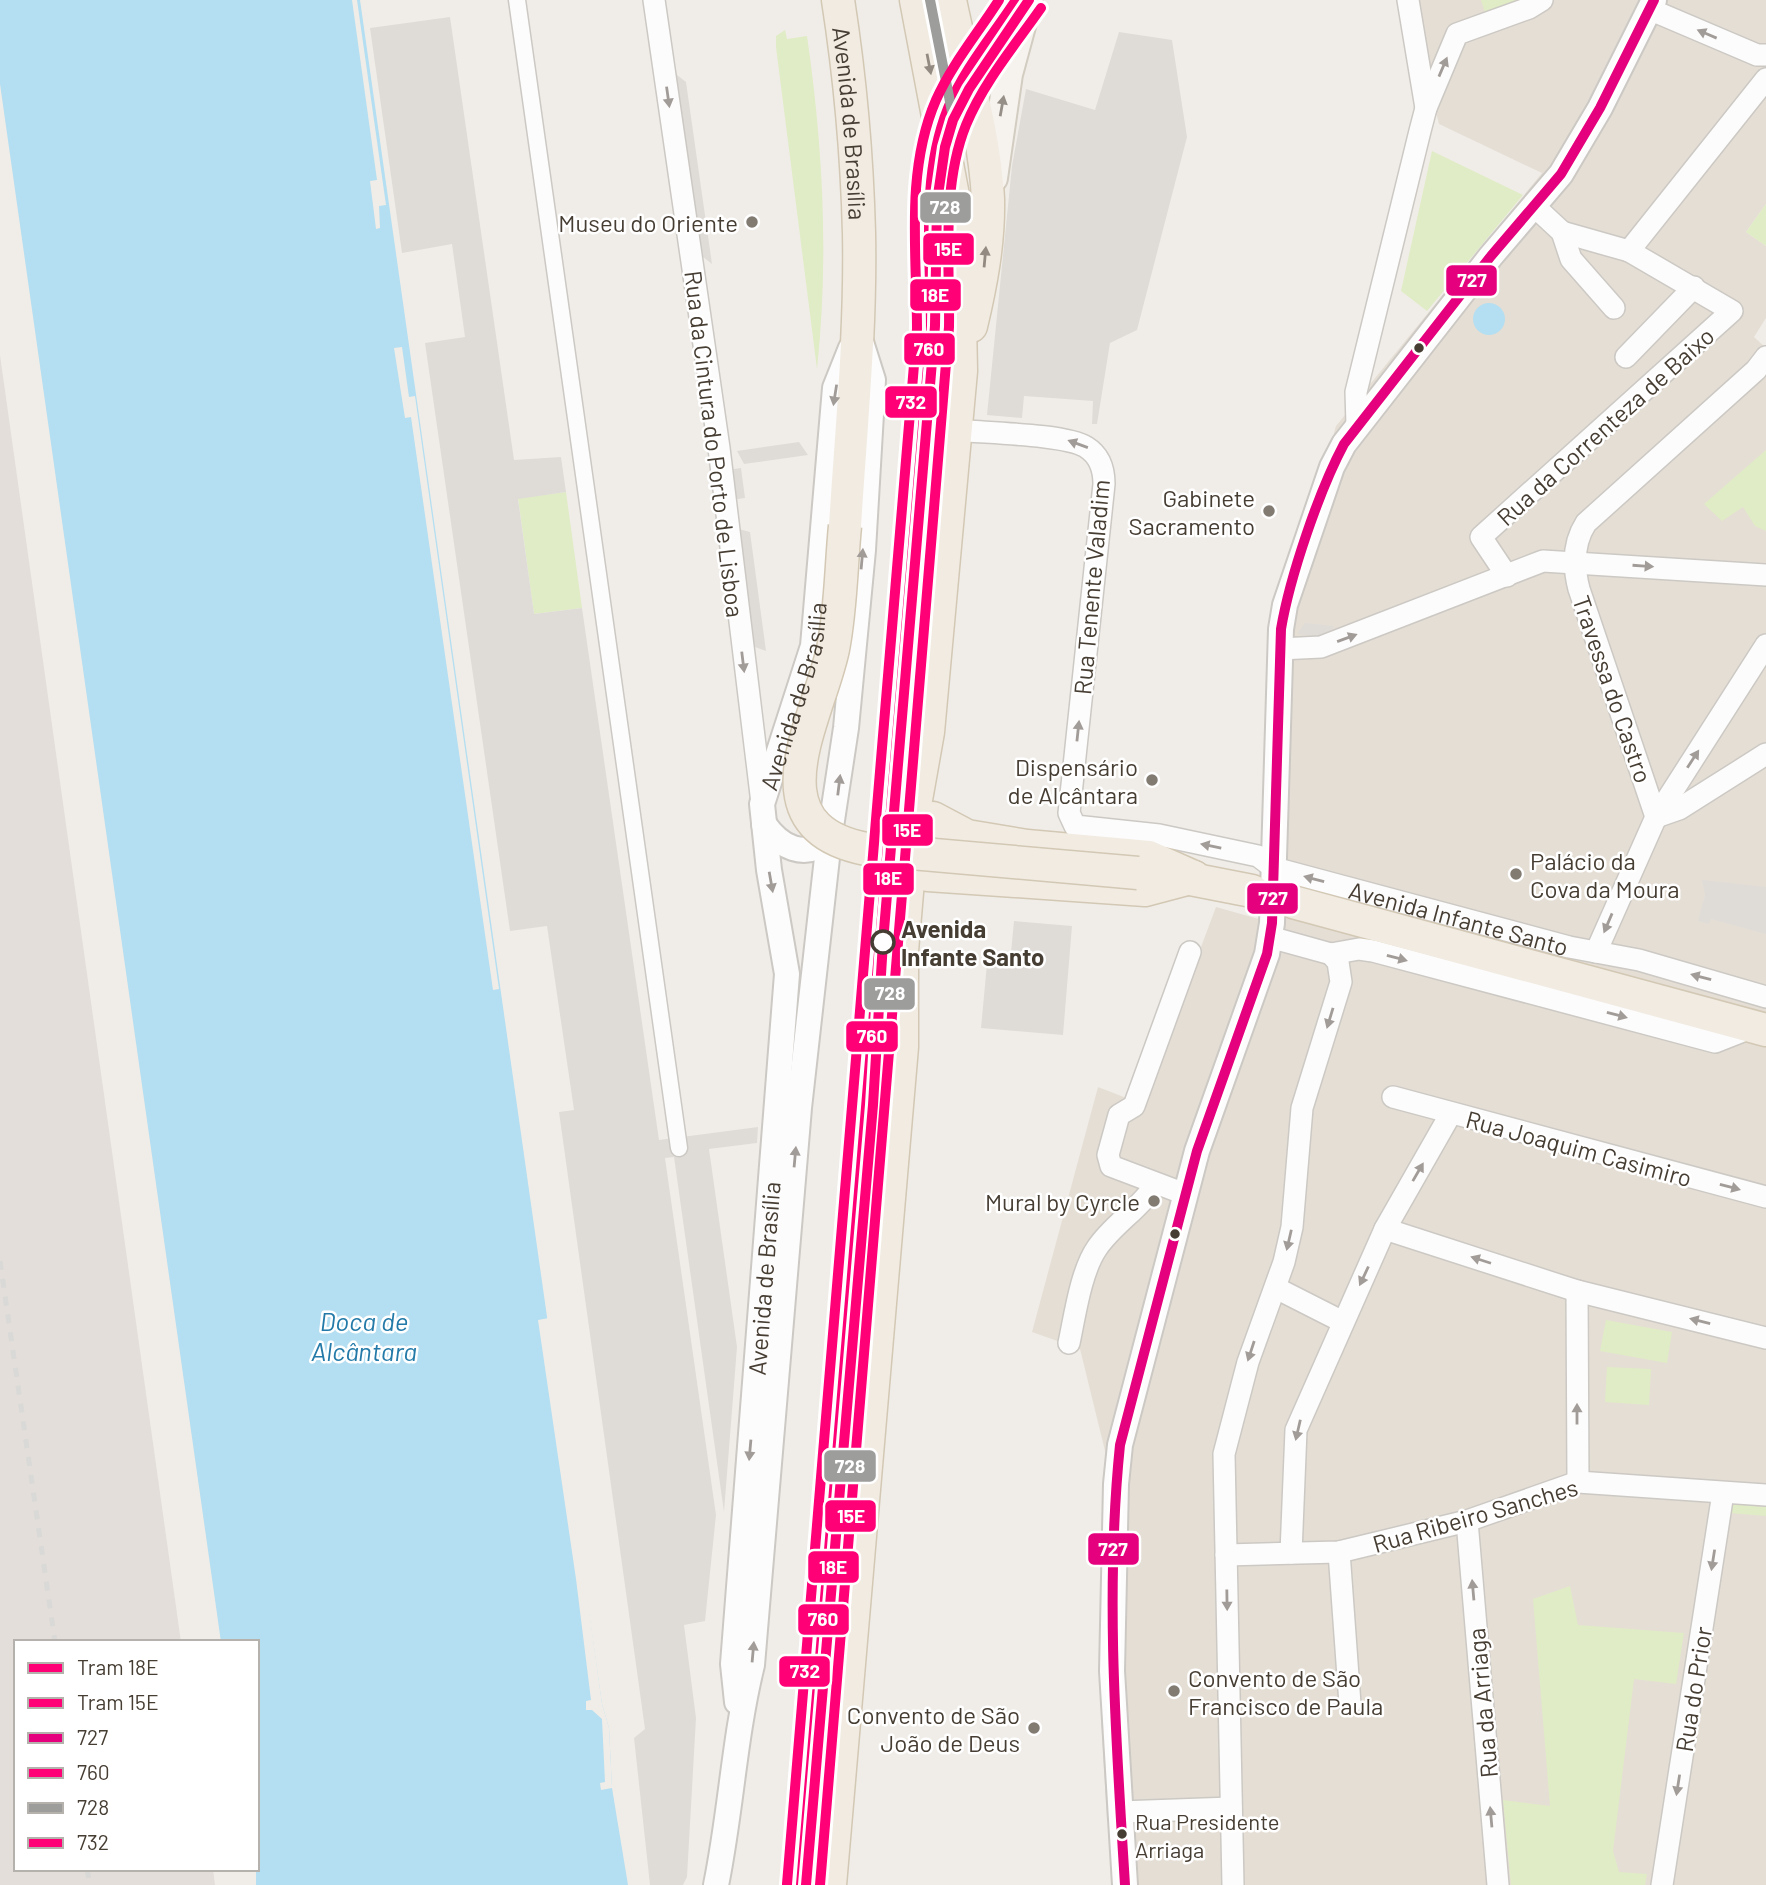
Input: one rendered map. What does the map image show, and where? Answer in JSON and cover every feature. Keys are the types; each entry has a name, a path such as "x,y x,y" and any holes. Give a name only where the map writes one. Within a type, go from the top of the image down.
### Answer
{"main road":[{"name":"Avenida de Brasília","path":"838,0 851,96 857,175 858,331"},
{"path":"830,1885 902,1047 902,951 924,814 928,732 961,371 958,222 916,0"},
{"path":"950,0 986,177 988,223"},
{"path":"941,128 966,75 1016,0"},
{"path":"961,371 983,277 1001,111 1028,0"},
{"path":"858,331 845,526 833,648 800,755 798,773 802,801 818,827 836,840 866,849 1194,877 1252,891"},
{"path":"924,814 967,836 1027,846 1149,857 1194,877"},
{"path":"902,1047 920,952 928,875 924,814"},
{"path":"928,875 1145,890 1194,877"},
{"name":"Avenida Infante Santo","path":"1278,921 1760,1028"}],"street":[{"path":"517,0 679,1148"},
{"name":"Rua da Cintura do Porto de Lisboa","path":"654,0 719,448 763,814"},
{"path":"1408,0 1426,108"},
{"path":"1357,425 1356,392 1420,131 1426,108 1457,34 1529,8 1542,0"},
{"path":"1125,1885 1112,1671 1117,1464 1128,1406 1185,1194 1214,1101 1261,978 1278,921 1274,868 1280,649 1285,605 1300,556 1332,467 1357,425 1542,197 1585,134 1651,4 1757,55 1766,55"},
{"path":"1629,251 1766,79"},
{"path":"1542,197 1562,232 1571,259 1614,308"},
{"path":"1562,232 1629,251 1694,287 1626,357"},
{"name":"Rua da Correnteza de Baixo","path":"1507,576 1481,537 1732,311 1694,287"},
{"name":"Avenida de Brasília","path":"789,1107 787,974 763,814 813,646 835,388 858,331"},
{"name":"Avenida de Brasília","path":"716,1885 726,1836 739,1718 733,1664 748,1586 789,1107 846,728 873,380 858,331"},
{"path":"1575,561 1577,542 1586,523 1756,370 1766,357"},
{"name":"Rua Tenente Valadim","path":"956,430 1079,443 1096,455 1101,464 1104,484 1069,813 1072,823"},
{"path":"1280,649 1321,647 1543,561 1766,575"},
{"name":"Travessa do Castro","path":"1575,561 1579,589 1656,817"},
{"path":"1596,952 1656,817 1766,645"},
{"path":"1656,817 1679,809 1766,754"},
{"path":"763,814 774,839 795,849 811,850 829,840"},
{"name":"Avenida Infante Santo","path":"1072,823 1081,827 1159,835 1258,856 1274,868 1766,996"},
{"name":"Avenida Infante Santo","path":"1278,921 1331,954 1359,949 1373,951 1715,1042 1760,1028"},
{"path":"1185,1194 1111,1166 1108,1155 1119,1115 1134,1106 1190,952"},
{"path":"1233,1885 1224,1454 1248,1362 1276,1288 1292,1227 1302,1108 1341,982 1338,962 1331,954"},
{"name":"Rua Joaquim Casimiro","path":"1393,1097 1450,1115 1766,1197"},
{"path":"1291,1553 1296,1430 1385,1229 1450,1115"},
{"path":"1069,1343 1079,1297 1096,1248 1144,1203 1156,1184"},
{"path":"1385,1229 1577,1291 1766,1338"},
{"path":"1276,1288 1343,1322"},
{"path":"1577,1291 1578,1482"},
{"name":"Rua Ribeiro Sanches","path":"1226,1555 1339,1552 1467,1521 1578,1482 1766,1495"},
{"name":"Rua do Prior","path":"1662,1885 1723,1493"},
{"name":"Rua da Arriaga","path":"1467,1521 1498,1885"},
{"path":"1339,1552 1350,1704"},
{"path":"1120,1812 1231,1808"}],"shaded area":[{"path":"1413,0 1766,0 1766,204 1746,232 1766,246 1766,318 1754,337 1766,348 1766,1885 1132,1885 1135,1839 1107,1459 1080,1349 1032,1332 1098,1087 1142,1104 1216,907 1280,925 1290,582 1336,426 1542,173 1439,124 1424,66"},
{"path":"450,17 514,460 561,457 566,492 518,499 534,614 582,608 659,1140 758,1127 757,1143 709,1149 737,1347 724,1512 674,1157 665,1158 716,1515 705,1621 684,1625 696,1718 687,1877 683,1885 650,1885 634,1738 645,1729 559,1112 574,1110 547,926 510,931 425,343 465,337 452,244 402,253 370,28"},
{"path":"1119,32 1172,40 1187,137 1137,330 1110,343 1097,424 1092,424 1093,401 1024,396 1022,418 987,415 1012,166 1026,89 1095,110"},
{"path":"672,71 686,82 712,264 698,253"},
{"path":"0,355 181,1640 14,1640 14,1871 213,1871 215,1885 0,1885"},
{"path":"799,442 808,455 744,464 737,451"},
{"path":"741,468 745,498 731,500 727,470"},
{"path":"735,528 750,532 766,651 752,646"},
{"path":"1305,623 1334,626 1326,637 1297,634"},
{"path":"1702,880 1766,887 1766,934 1711,919 1709,924 1698,921 1705,895"},
{"path":"1014,921 1072,926 1063,1035 981,1028 988,953 995,953 995,962 1010,963"},
{"path":"1106,1712 1113,1825 1107,1820 1101,1718"}],"green space":[{"path":"1481,0 1519,0 1485,13"},
{"path":"785,30 787,39 807,36 817,119 823,286 817,369 776,47 776,36"},
{"path":"1432,151 1523,195 1427,311 1401,291"},
{"path":"1766,204 1766,246 1746,232"},
{"path":"1766,450 1766,531 1755,526 1743,507 1722,521 1704,504"},
{"path":"566,492 582,608 534,614 518,498"},
{"path":"1606,1320 1672,1332 1667,1363 1600,1351"},
{"path":"1607,1367 1651,1369 1649,1405 1605,1402"},
{"path":"1731,1504 1766,1507 1766,1516 1730,1513"},
{"path":"1570,1586 1578,1625 1684,1633 1676,1684 1634,1679 1613,1851 1619,1872 1647,1874 1645,1885 1511,1885 1503,1800 1550,1806 1533,1599"}],"water":[{"name":"Doca de Alcântara","path":"0,0 360,0 602,1704 609,1728 612,1788 628,1885 256,1885 256,1871 259,1871 259,1640 221,1640 0,84"},
{"path":"1489,303 1501,307 1505,319 1501,331 1489,335 1477,331 1473,319 1477,307"}],"pier":[{"path":"352,0 357,0 386,205 379,206 380,228 376,229 370,181 377,180"},
{"path":"402,347 409,397 415,396 499,989 493,990 411,417 405,418 394,348"},
{"path":"549,1318 602,1704 609,1728 612,1788 601,1790 600,1783 605,1782 602,1719 592,1710 586,1710 586,1701 591,1700 538,1320"}],"railway":[{"path":"0,1261 55,1640"},
{"path":"87,1871 90,1885"}],"tram line":[{"name":"18E","path":"806,1885 873,1105 883,942 935,326 937,202 945,147 953,120 969,89 1029,0"},
{"name":"15E","path":"820,1885 949,327 950,199 958,149 973,109 1000,65 1041,8"}],"transit line":[{"name":"728","path":"815,1885 945,331 945,210 948,159 955,127 930,0"},
{"name":"732","path":"787,1884 917,329 916,184 926,127 936,100 957,61 999,0"},
{"name":"760","path":"801,1885 931,330 930,190 939,135 948,108 970,66 1016,0"},
{"name":"727","path":"1125,1885 1113,1610 1113,1555 1120,1445 1197,1151 1267,954 1272,923 1281,629 1291,584 1315,509 1344,444 1491,256 1561,174 1600,108 1654,0"}],"place":[{"name":"Museu do Oriente","path":"752,222"},
{"name":"Gabinete Sacramento","path":"1269,511"},
{"name":"Dispensário de Alcântara","path":"1152,780"},
{"name":"Palácio da Cova da Moura","path":"1516,874"},
{"name":"Avenida Infante Santo","path":"883,942"},
{"name":"Mural by Cyrcle","path":"1154,1201"},
{"name":"Convento de São Francisco de Paula","path":"1174,1691"},
{"name":"Convento de São João de Deus","path":"1034,1728"},
{"name":"Rua Presidente Arriaga","path":"1122,1834"}]}
